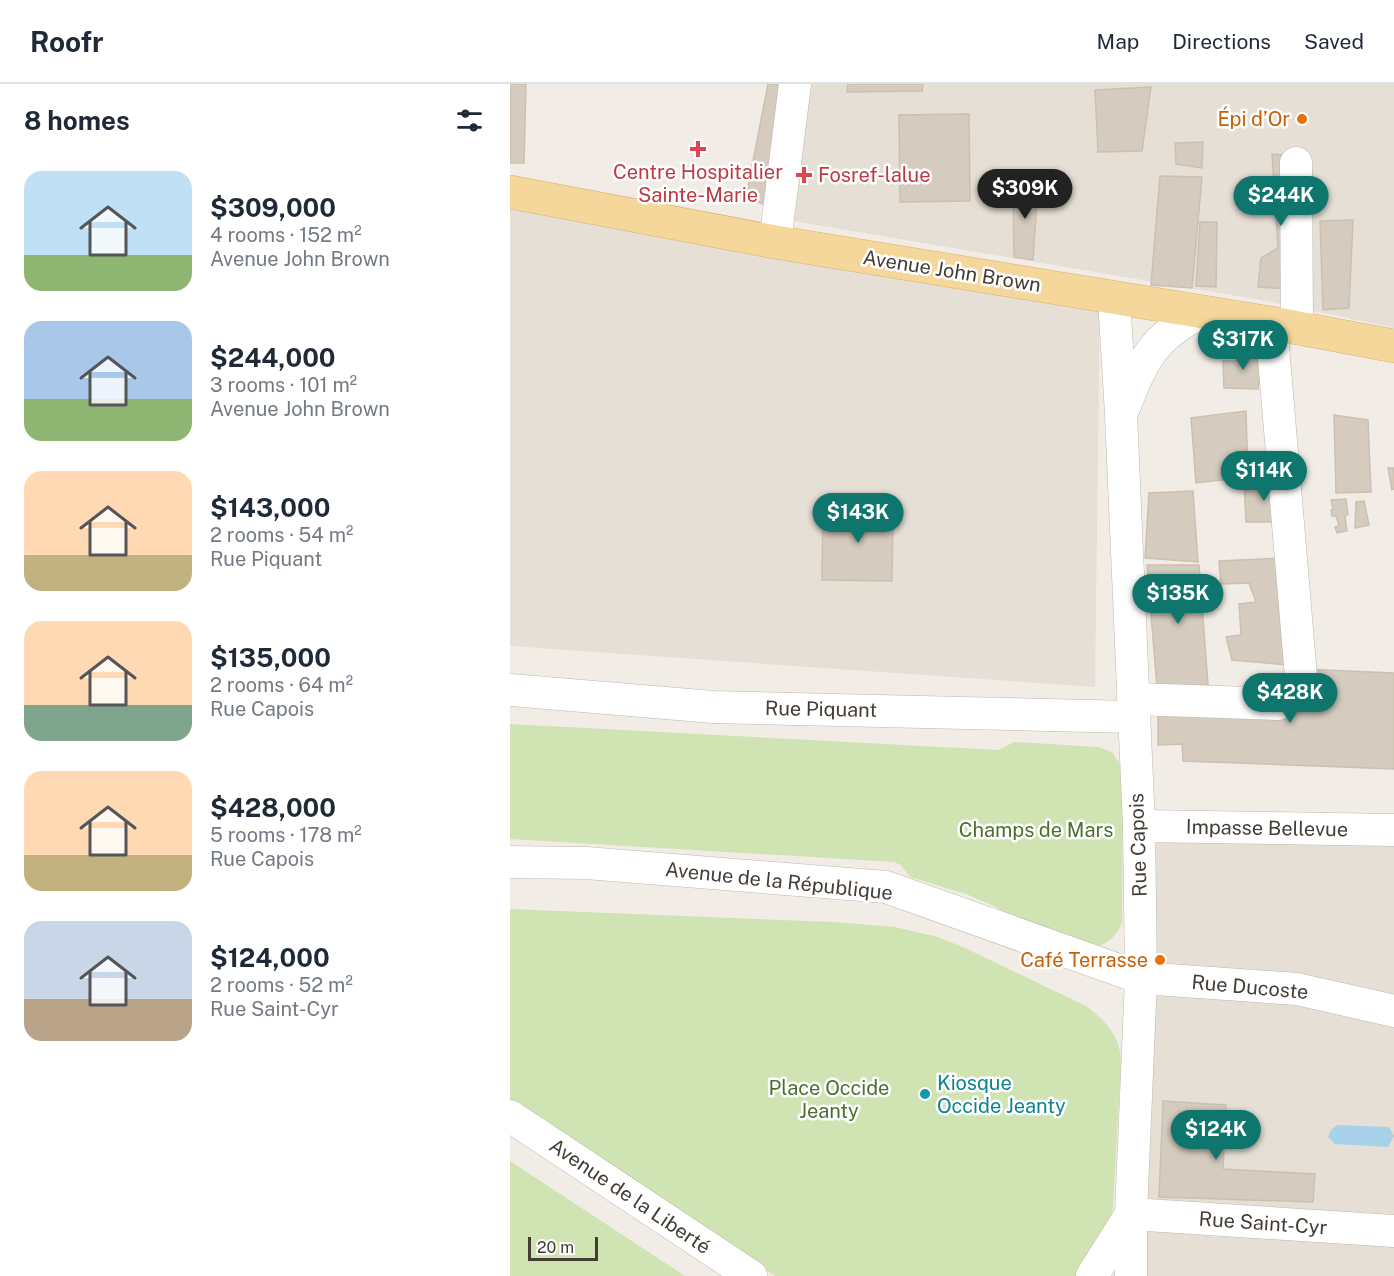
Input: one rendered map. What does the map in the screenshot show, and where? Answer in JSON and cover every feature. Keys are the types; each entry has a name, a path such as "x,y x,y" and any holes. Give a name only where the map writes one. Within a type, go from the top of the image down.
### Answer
{"main road":[{"name":"Avenue John Brown","path":"510,192 775,242 1284,325 1394,346"}],"street":[{"path":"775,242 795,84"},
{"name":"Rue Piquant","path":"510,690 713,707 1133,708 1279,704 1295,694 1301,678 1284,325 1296,163"},
{"name":"Rue Capois","path":"1114,298 1139,826 1141,978 1131,1214 1131,1276"},
{"name":"Rue Capois","path":"1121,414 1139,369 1162,336 1172,328 1201,313"},
{"name":"Impasse Bellevue","path":"1139,826 1394,830"},
{"name":"Avenue de la République","path":"510,862 586,863 886,887 1141,978"},
{"name":"Rue Ducoste","path":"1141,978 1297,989 1394,1011"},
{"name":"Avenue de la Liberté","path":"510,1116 751,1276"},
{"path":"1092,1276 1131,1214"},
{"name":"Rue Saint-Cyr","path":"1131,1214 1394,1231"}],"shaded area":[{"path":"802,84 1394,84 1394,328 1267,301 787,220"},
{"path":"510,194 1100,295 1095,687 510,646"},
{"path":"1152,816 1394,833 1394,1276 1146,1276"}],"green space":[{"name":"Champs de Mars","path":"510,724 999,750 1014,742 1099,747 1113,753 1120,765 1123,780 1122,923 1112,938 1096,947 1021,922 996,907 966,894 910,877 901,865 894,862 510,839"},
{"name":"Place Occide Jeanty","path":"510,909 833,922 895,927 938,937 965,948 1086,1006 1111,1030 1118,1044 1121,1061 1113,1209 1107,1230 1082,1276 775,1276 510,1102"},
{"path":"510,1161 685,1276 510,1276"}],"water":[{"path":"1337,1125 1389,1127 1394,1136 1388,1147 1335,1144 1328,1137"}],"building":[{"path":"510,84 526,84 524,163 510,163"},
{"path":"768,84 775,84 791,92 775,209 746,197"},
{"path":"848,84 923,84 922,91 847,92"},
{"path":"1151,87 1142,151 1098,152 1095,90"},
{"path":"969,114 970,201 900,202 899,115"},
{"path":"1203,142 1202,168 1176,164 1175,143"},
{"path":"1272,154 1294,156 1290,289 1258,287 1261,258 1278,248"},
{"path":"1160,176 1202,177 1192,288 1151,285"},
{"path":"1038,185 1033,260 1014,257 1013,186"},
{"path":"1353,220 1349,308 1323,310 1320,221"},
{"path":"1200,222 1217,222 1216,287 1196,286"},
{"path":"1239,350 1256,351 1256,359 1263,359 1258,389 1224,388 1223,361 1237,361"},
{"path":"1246,411 1248,477 1196,483 1191,418"},
{"path":"1334,415 1368,420 1371,492 1336,493"},
{"path":"1388,468 1394,468 1394,489 1392,490"},
{"path":"1283,481 1284,522 1246,522 1244,483"},
{"path":"1193,491 1198,562 1145,558 1149,493"},
{"path":"1346,499 1347,531 1337,533 1335,527 1339,526 1336,516 1332,516 1331,500"},
{"path":"1364,501 1369,525 1355,528 1356,502"},
{"path":"823,508 893,508 892,581 822,580"},
{"path":"1282,558 1288,665 1232,660 1226,637 1241,635 1239,604 1256,602 1249,583 1221,584 1219,561"},
{"path":"1147,565 1199,565 1208,685 1157,687"},
{"path":"1301,669 1394,673 1394,769 1183,761 1182,744 1158,745 1158,697 1286,697"},
{"path":"1163,1101 1226,1105 1223,1169 1315,1174 1313,1202 1159,1197"}],"place":[{"name":"Épi d’Or","path":"1302,119"},
{"name":"Centre Hospitalier Sainte-Marie","path":"698,149"},
{"name":"Fosref-lalue","path":"804,175"},
{"name":"Café Terrasse","path":"1160,960"},
{"name":"Kiosque Occide Jeanty","path":"925,1094"}]}
